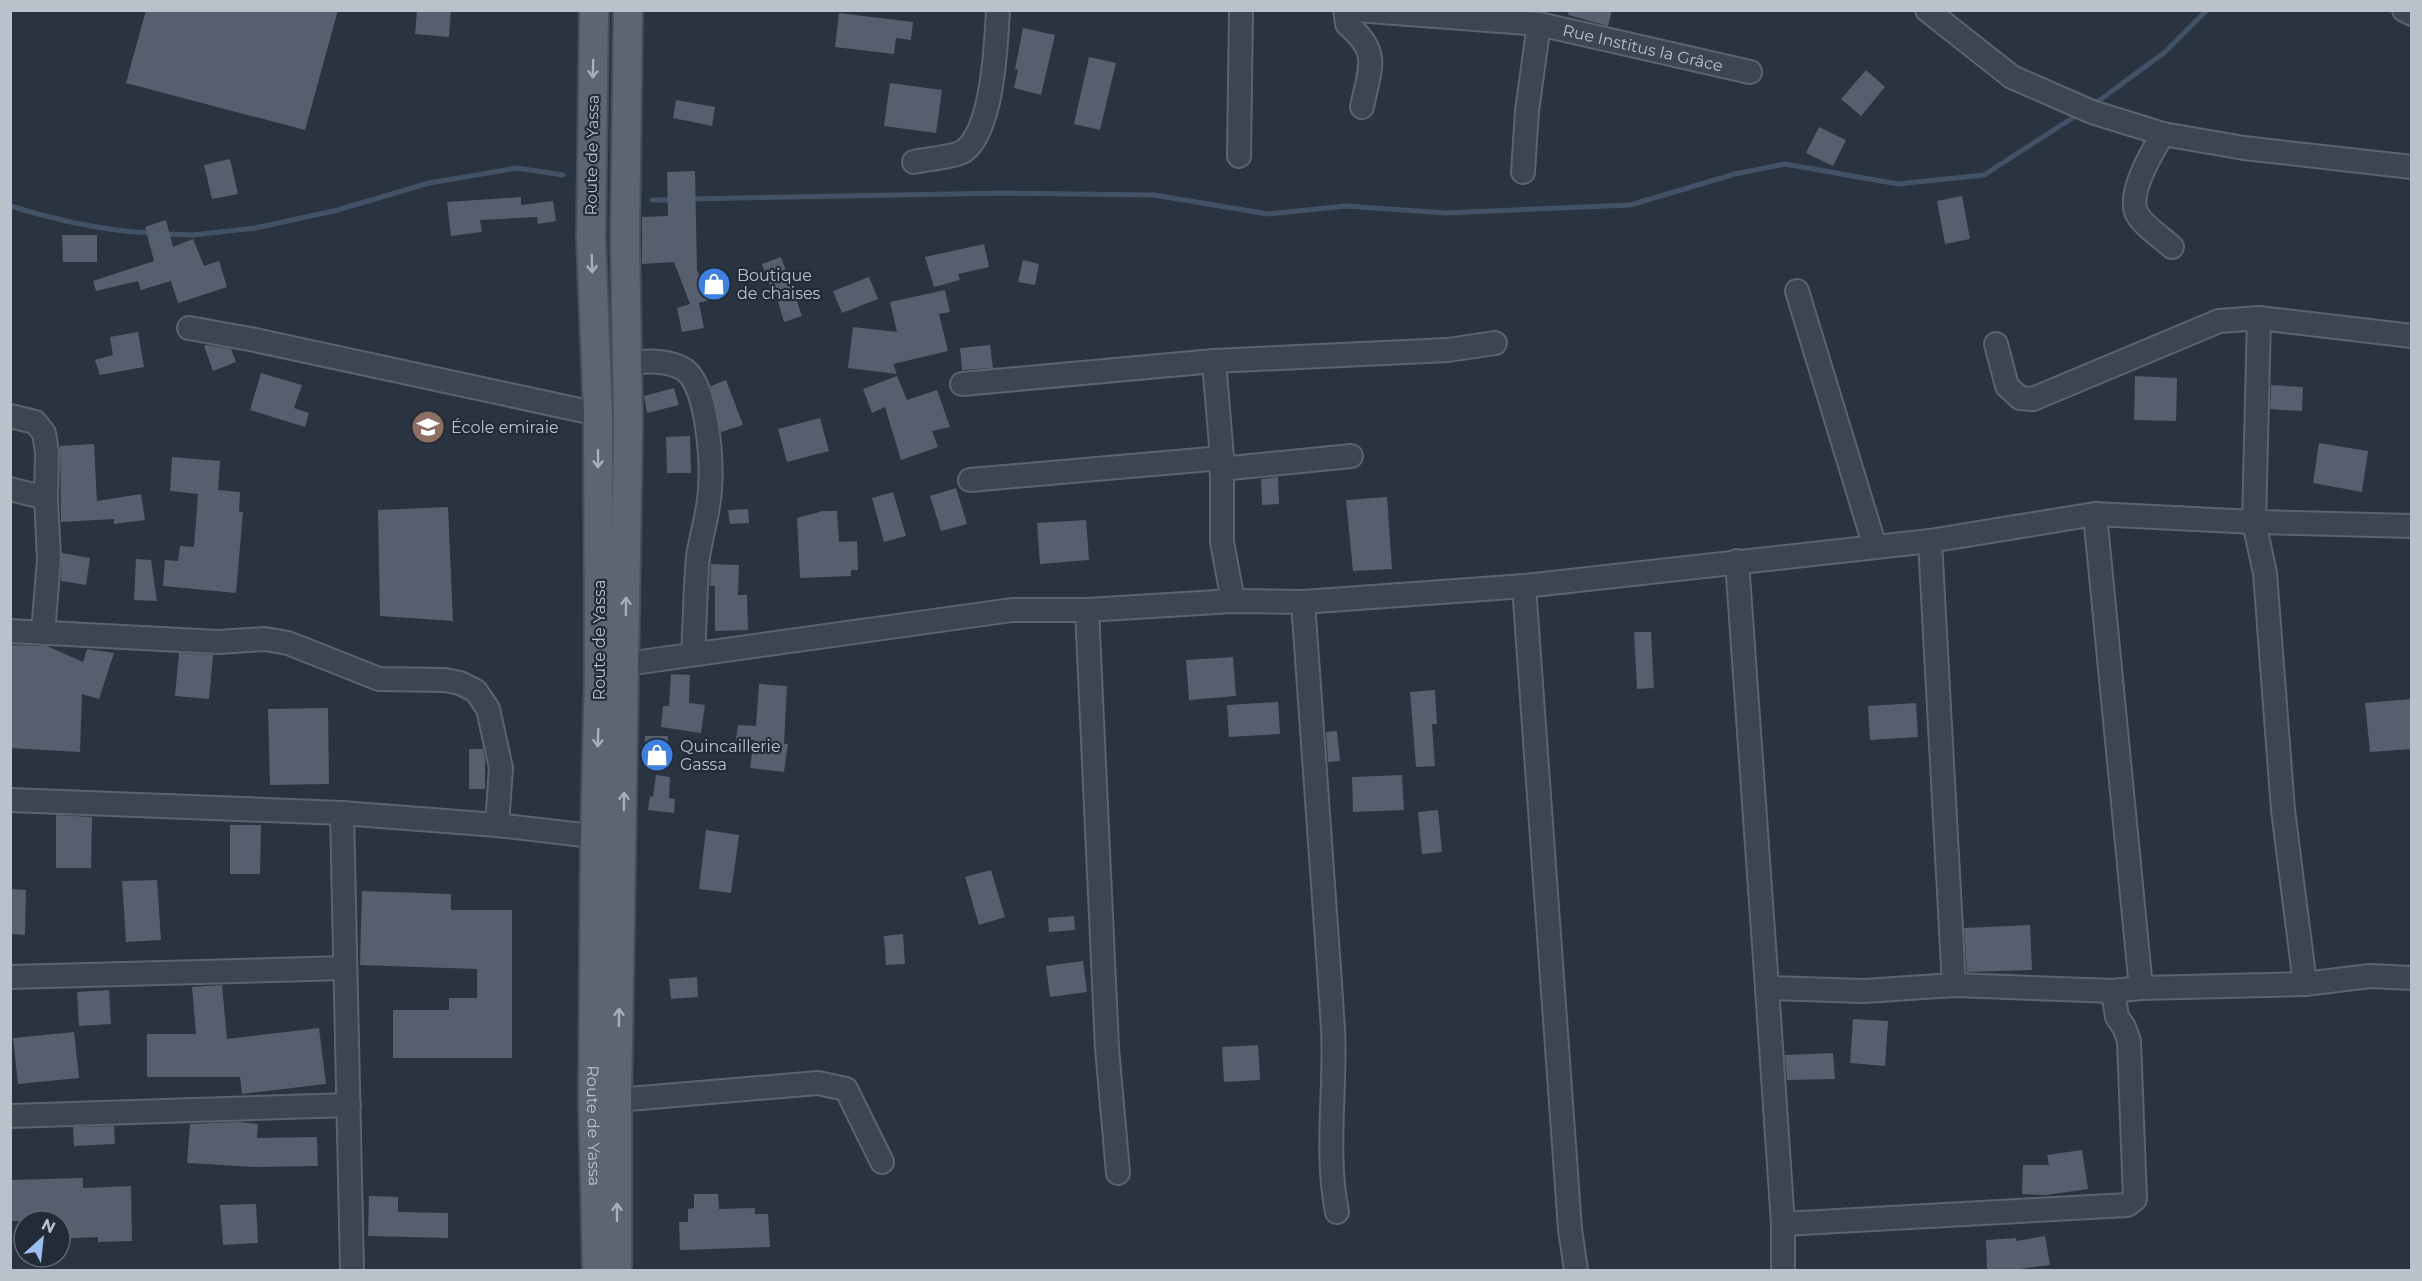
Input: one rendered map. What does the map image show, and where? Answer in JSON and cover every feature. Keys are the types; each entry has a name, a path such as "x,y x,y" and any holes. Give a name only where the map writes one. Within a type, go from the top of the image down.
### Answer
{"main road":[{"name":"Route de Yassa","path":"594,10 591,239 598,414 599,674 593,1100 597,1270"},
{"name":"Route de Yassa","path":"617,1270 617,1100 626,664 628,424 625,238 628,10"}],"street":[{"path":"914,162 962,152 978,136 995,59 998,10"},
{"path":"1239,156 1241,10"},
{"path":"1345,10 1347,24 1363,38 1371,58 1362,107"},
{"name":"Rue Institus la Grâce","path":"1356,10 1539,24 1750,72"},
{"path":"1927,10 2013,77 2092,112 2163,134 2244,148 2412,167"},
{"path":"2404,10 2412,14"},
{"path":"1523,172 1527,111 1539,24"},
{"path":"2163,134 2147,160 2134,201 2137,215 2172,247"},
{"path":"1797,291 1875,547"},
{"path":"2259,318 2254,522 2265,573 2283,810 2305,984"},
{"path":"1996,344 2007,386 2020,398 2033,399 2219,321 2259,318 2412,336"},
{"path":"189,328 598,414"},
{"path":"962,384 1214,362 1448,350 1495,343"},
{"path":"627,364 640,361 666,363 685,370 701,395 709,439 710,490 698,558 693,654"},
{"path":"1214,362 1221,464 1222,542 1233,600"},
{"path":"10,416 35,422 44,433 47,452 46,498 49,559 43,633"},
{"path":"970,480 1351,456"},
{"path":"10,489 46,498"},
{"path":"2095,514 2141,988"},
{"path":"626,664 1012,610 1088,610 1233,600 1303,602 1524,586 1930,541 2095,514 2254,522 2412,526"},
{"path":"1930,541 1954,985"},
{"path":"1737,561 1783,1224 1783,1270"},
{"path":"1524,586 1570,1229 1576,1270"},
{"path":"1303,602 1333,1033 1331,1143 1333,1190 1337,1212"},
{"path":"1088,610 1107,1048 1118,1173"},
{"path":"10,631 219,642 265,639 288,644 379,679 445,680 460,683 476,691 488,709 501,768 497,825"},
{"path":"10,800 342,813 497,825 595,838 623,838"},
{"path":"342,813 352,1270"},
{"path":"10,977 345,968"},
{"path":"1767,988 1864,991 1954,985 2113,991 2141,988 2305,984 2370,976 2412,978"},
{"path":"1783,1224 2127,1205 2135,1199 2129,1041 2117,1017 2113,991"},
{"path":"617,1100 818,1083 846,1089 882,1162"},
{"path":"10,1116 349,1106"}],"building":[{"path":"146,10 338,10 305,130 126,83"},
{"path":"417,10 451,10 449,37 415,34"},
{"path":"1569,10 1612,10 1608,26 1568,15"},
{"path":"839,13 913,22 911,40 896,38 894,54 835,47"},
{"path":"1023,28 1055,35 1041,95 1014,88 1018,70 1015,69"},
{"path":"1089,57 1116,63 1100,130 1074,124"},
{"path":"1866,70 1885,87 1861,116 1841,99"},
{"path":"890,83 942,90 936,133 884,126"},
{"path":"676,100 715,107 712,126 673,118"},
{"path":"1819,127 1846,140 1833,166 1806,153"},
{"path":"230,159 238,194 212,199 204,165"},
{"path":"695,171 697,270 709,300 699,303 704,328 682,332 677,308 690,304 674,262 642,264 642,217 668,216 667,172"},
{"path":"1962,196 1970,239 1945,244 1937,201"},
{"path":"521,197 521,205 553,201 556,221 538,224 537,217 480,220 482,232 451,236 447,202"},
{"path":"166,220 173,247 193,239 204,266 219,261 227,287 178,303 171,281 141,290 138,281 96,291 93,281 154,261 145,227"},
{"path":"62,235 97,235 97,262 63,262"},
{"path":"984,244 989,267 958,274 960,280 934,287 925,257"},
{"path":"781,257 802,316 784,322 774,288 771,289 762,264"},
{"path":"1023,260 1039,264 1035,285 1018,282"},
{"path":"869,277 878,299 842,313 833,291"},
{"path":"945,290 950,312 939,314 948,351 893,364 897,374 848,368 853,327 897,332 890,302"},
{"path":"138,332 144,367 100,375 95,360 113,355 110,337"},
{"path":"990,345 993,368 962,370 960,348"},
{"path":"204,346 231,349 236,362 213,371"},
{"path":"261,373 302,385 294,408 309,413 305,427 250,410"},
{"path":"897,376 907,400 937,390 950,427 932,431 938,447 901,460 885,407 872,413 863,389"},
{"path":"2135,376 2177,378 2176,421 2134,420"},
{"path":"726,380 743,425 721,432 711,386"},
{"path":"2271,385 2303,387 2302,411 2270,409"},
{"path":"674,388 679,405 647,413 644,396"},
{"path":"820,418 829,451 787,462 778,429"},
{"path":"690,436 691,473 667,473 666,437"},
{"path":"2319,443 2368,451 2362,492 2313,483"},
{"path":"94,444 97,501 141,494 145,520 114,524 114,519 61,522 60,446"},
{"path":"172,457 220,461 218,490 240,492 239,512 243,512 236,593 163,586 165,560 178,561 180,546 194,547 198,494 170,491"},
{"path":"1278,477 1279,504 1262,505 1261,479"},
{"path":"956,488 967,524 941,531 930,496"},
{"path":"893,492 906,536 884,542 872,498"},
{"path":"1387,497 1392,569 1353,571 1346,500"},
{"path":"448,507 453,621 380,616 378,510"},
{"path":"748,509 749,523 730,524 728,510"},
{"path":"823,511 837,511 839,542 857,541 858,570 851,570 851,576 800,578 797,518"},
{"path":"1086,520 1089,560 1040,564 1037,523"},
{"path":"62,553 90,558 86,585 61,581"},
{"path":"136,559 151,560 157,601 134,600"},
{"path":"711,564 739,565 738,595 747,595 748,630 715,631 715,586 710,586"},
{"path":"1634,632 1651,632 1654,688 1637,689"},
{"path":"10,645 47,646 83,662 87,649 114,653 99,699 82,694 80,752 10,748"},
{"path":"179,653 213,655 209,699 175,696"},
{"path":"1233,657 1236,696 1189,700 1186,660"},
{"path":"671,674 690,675 689,703 705,705 701,733 661,727 663,706 669,706"},
{"path":"759,684 787,686 784,744 788,744 784,772 750,768 754,740 736,739 738,725 756,726"},
{"path":"1435,690 1437,724 1432,724 1435,766 1416,767 1410,692"},
{"path":"2411,699 2412,749 2370,752 2365,703"},
{"path":"1278,702 1280,734 1229,737 1227,705"},
{"path":"1916,703 1918,737 1870,740 1868,706"},
{"path":"328,708 329,784 270,785 268,709"},
{"path":"1337,731 1340,761 1328,762 1326,732"},
{"path":"645,736 668,736 667,767 644,766"},
{"path":"469,749 483,749 485,789 469,789"},
{"path":"656,775 670,777 669,798 675,799 674,813 648,810 650,796 653,797"},
{"path":"1402,775 1404,810 1353,812 1352,777"},
{"path":"1438,810 1442,852 1422,854 1418,812"},
{"path":"56,815 92,817 91,868 56,868"},
{"path":"230,825 261,825 260,874 230,874"},
{"path":"706,830 739,835 731,893 699,889"},
{"path":"991,870 1005,917 979,925 965,877"},
{"path":"157,880 161,940 126,942 122,881"},
{"path":"10,889 26,890 25,935 10,934"},
{"path":"362,891 451,894 451,910 512,910 512,1058 393,1058 393,1010 449,1010 449,998 477,998 477,969 360,965"},
{"path":"1074,916 1075,930 1049,932 1048,918"},
{"path":"2030,925 2032,970 1967,972 1964,928"},
{"path":"903,934 905,964 886,965 884,936"},
{"path":"1083,961 1087,992 1050,997 1046,966"},
{"path":"697,977 698,997 671,999 669,979"},
{"path":"222,985 227,1039 319,1028 326,1084 242,1094 240,1077 147,1077 147,1034 196,1034 192,987"},
{"path":"109,990 111,1024 79,1026 77,992"},
{"path":"1853,1019 1888,1021 1885,1066 1850,1063"},
{"path":"74,1032 79,1078 18,1084 13,1038"},
{"path":"1258,1045 1260,1080 1224,1082 1222,1047"},
{"path":"1833,1053 1835,1079 1787,1080 1785,1055"},
{"path":"237,1122 258,1124 257,1138 317,1137 318,1166 258,1167 187,1163 190,1124"},
{"path":"114,1126 115,1144 74,1146 73,1127"},
{"path":"2082,1150 2088,1189 2046,1195 2022,1194 2023,1165 2049,1165 2047,1155"},
{"path":"83,1178 83,1188 131,1186 132,1241 98,1242 98,1237 72,1238 72,1209 12,1209 12,1221 10,1221 10,1180"},
{"path":"694,1194 718,1194 719,1209 755,1208 755,1214 768,1214 770,1247 680,1250 679,1222 688,1222 688,1209 694,1208"},
{"path":"369,1196 398,1197 398,1212 448,1213 448,1238 368,1236"},
{"path":"256,1204 258,1243 223,1245 220,1205"},
{"path":"2045,1236 2050,1265 2012,1270 1987,1270 1986,1240 2016,1238 2016,1241"}],"waterway":[{"path":"2093,105 2165,52 2207,10"},
{"path":"690,199 1004,193 1154,195 1268,214 1346,206 1446,213 1630,205 1735,174 1785,164 1898,184 1984,175 2080,113"},
{"path":"164,234 193,235 255,228 334,211 429,183 517,168 563,175"},
{"path":"652,200 675,200"},
{"path":"10,206 80,224 152,233"}],"place":[{"name":"Boutique de chaises","path":"714,284"},
{"name":"École emiraie","path":"428,427"},
{"name":"Quincaillerie Gassa","path":"657,755"}]}
